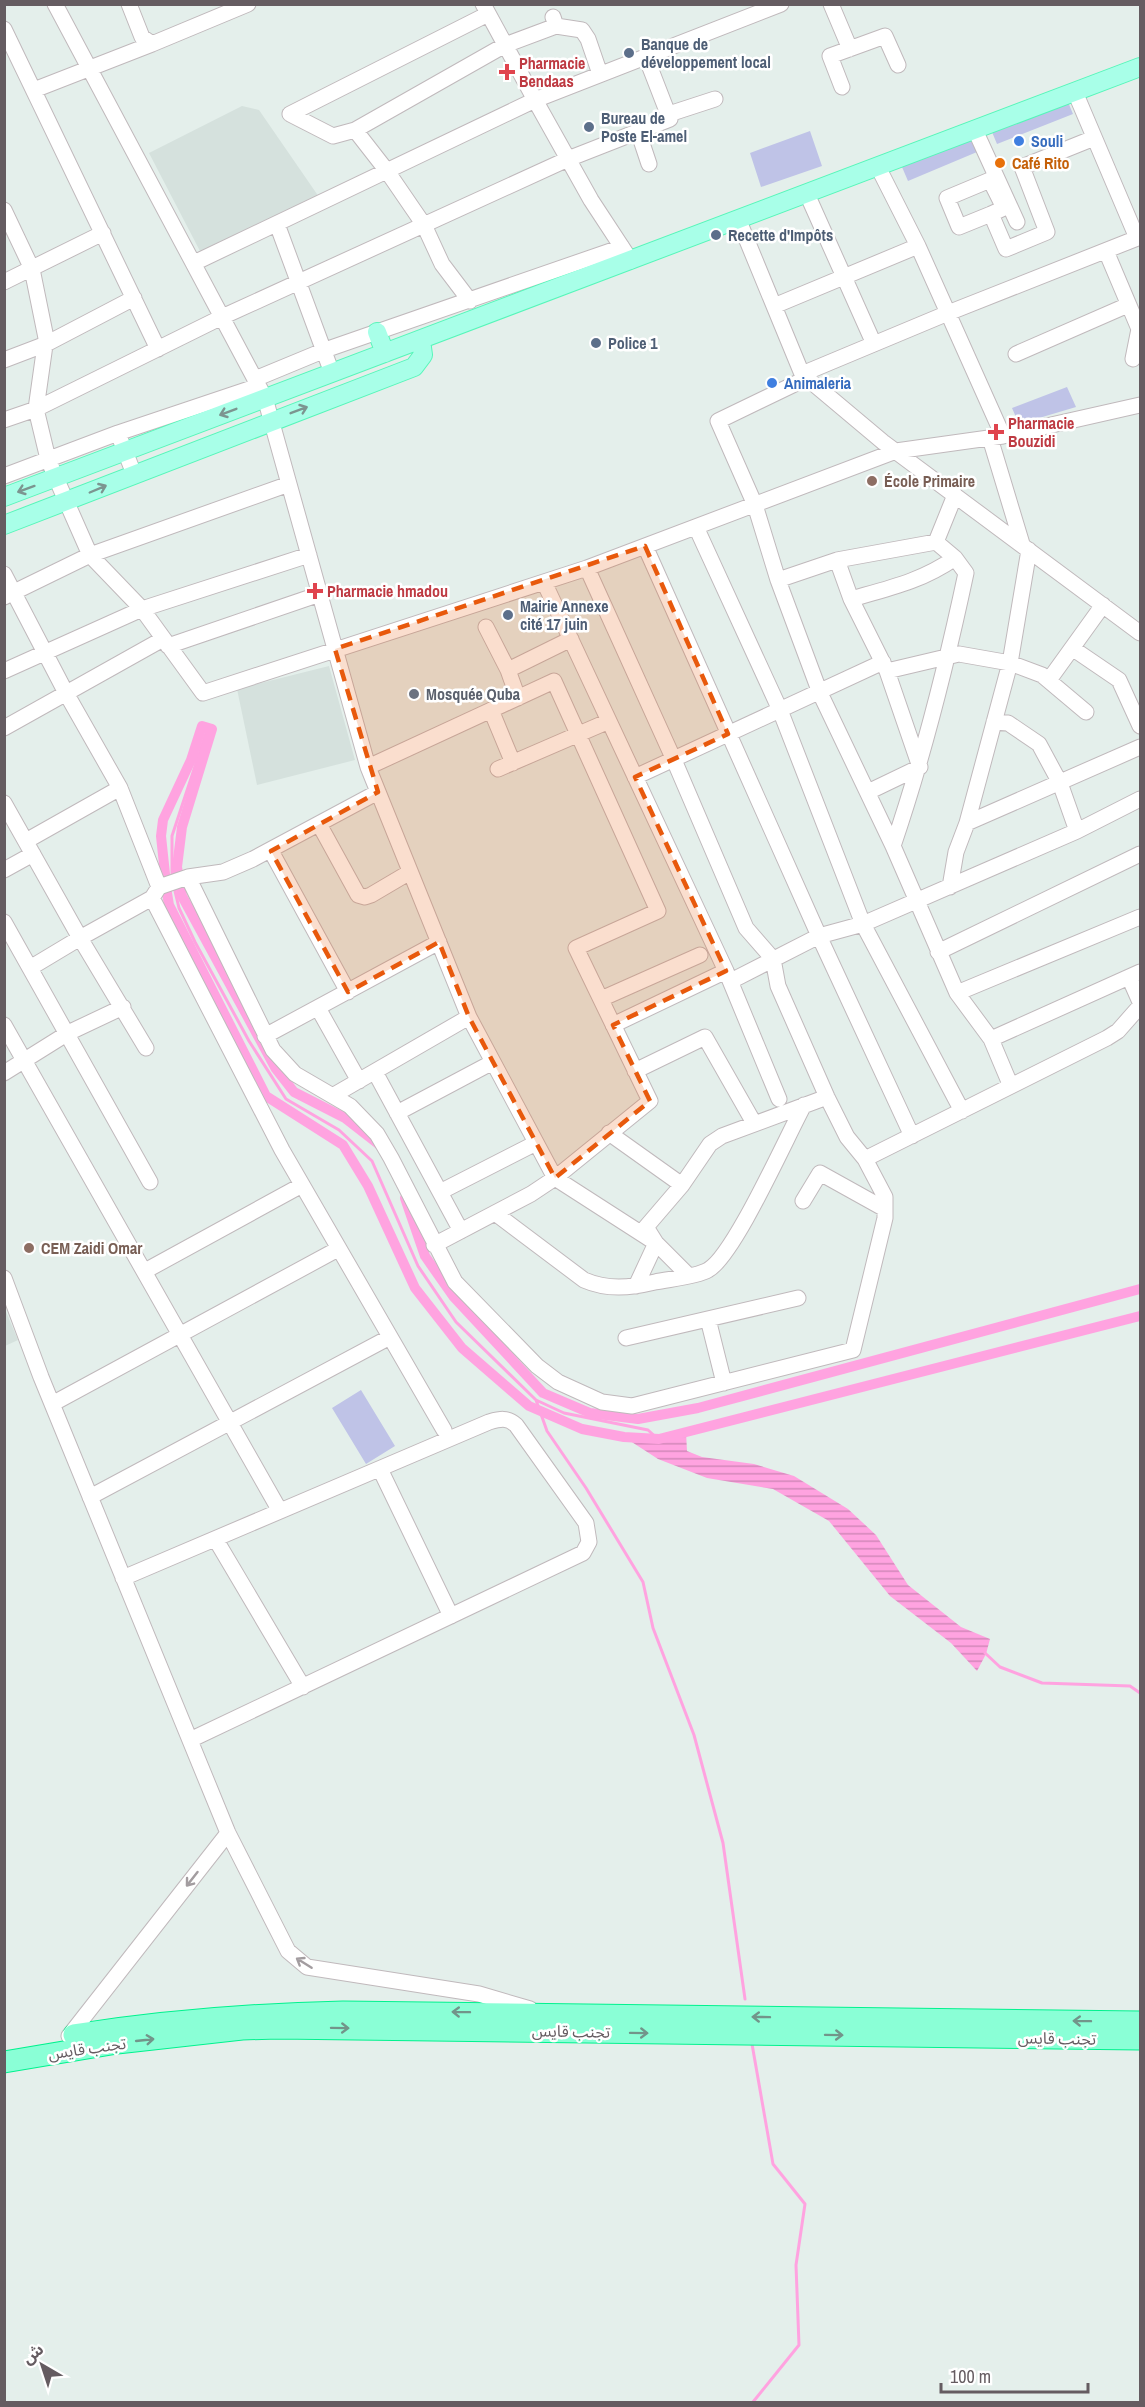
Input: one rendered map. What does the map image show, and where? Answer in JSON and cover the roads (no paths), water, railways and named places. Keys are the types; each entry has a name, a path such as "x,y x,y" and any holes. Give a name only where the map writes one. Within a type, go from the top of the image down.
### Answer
{"highway":[{"name":"تجنب قايس","path":"4,2048 129,2026 253,2014 544,2013 1140,2022"},
{"name":"تجنب قايس","path":"4,2062 117,2043 254,2029 332,2028 1140,2039"}],"main road":[{"path":"4,497 125,451 165,426 259,388 332,373 421,340 539,286 627,254 738,221 1075,92 1139,71"},
{"path":"377,332 386,353"},
{"path":"4,525 414,367 423,355 421,340"}],"street":[{"path":"55,4 259,388 272,421 368,767 469,1017 555,1178 656,1243 688,1275"},
{"path":"129,4 142,37 152,44"},
{"path":"34,90 248,4"},
{"path":"194,264 535,99 646,57 765,7 781,4"},
{"path":"831,4 850,49"},
{"path":"600,74 588,39 582,30 554,21 505,45 355,130 333,136 290,114 485,9 505,45 535,99 568,159 627,254"},
{"path":"4,30 158,349"},
{"path":"842,87 830,56 886,36 898,65"},
{"path":"4,420 36,409 222,317 568,159 670,119 646,57"},
{"path":"1010,1084 991,1039 957,993 893,846 820,693 778,580 754,505 718,421 804,376 874,344 1139,238 1075,92"},
{"path":"669,114 716,99"},
{"path":"355,130 424,225 442,264 470,301"},
{"path":"975,130 1017,222"},
{"path":"638,131 649,164"},
{"path":"992,214 1006,249 1047,232 1022,167 1094,138"},
{"path":"878,166 948,313 996,437 1026,547 1010,663 968,823 956,852 950,886"},
{"path":"807,194 874,344"},
{"path":"4,210 9,232 32,269 46,344 36,409 48,459 90,555 142,609 203,693 587,568 896,451 996,437 1140,405"},
{"path":"999,231 1038,212"},
{"path":"738,221 804,376 896,451 1140,633"},
{"path":"277,224 332,373"},
{"path":"4,282 103,234"},
{"path":"774,306 918,246"},
{"path":"1106,251 1140,328 1131,360"},
{"path":"259,388 325,350 470,301 539,286"},
{"path":"4,360 46,344 134,298"},
{"path":"1016,354 1128,304"},
{"path":"4,476 118,433 165,426"},
{"path":"118,433 134,474"},
{"path":"9,595 90,555 289,484"},
{"path":"936,542 955,495"},
{"path":"696,527 780,710 863,924 962,1110"},
{"path":"778,580 837,561 936,542"},
{"path":"893,846 920,767 948,658 966,573 955,558 936,542"},
{"path":"645,546 819,936 912,1136"},
{"path":"4,671 142,609 309,555"},
{"path":"851,599 915,581 934,573 955,558"},
{"path":"837,561 851,599 885,667 920,767"},
{"path":"169,885 273,1050 295,1074 350,1106 377,1134 455,1282 537,1366 558,1382 602,1402 632,1406 853,1350 885,1218 885,1197 866,1159 847,1137 827,1096 778,986 773,959 746,928 674,760 587,568"},
{"path":"4,574 9,595 45,653 120,788 169,885 302,1185 444,1430"},
{"path":"544,582 729,976 779,1099"},
{"path":"4,728 66,693 165,643 320,594"},
{"path":"1050,680 1103,605"},
{"path":"486,627 508,670 518,698"},
{"path":"508,670 571,639"},
{"path":"1072,648 1119,680 1140,726"},
{"path":"635,777 780,710 885,667 948,658 959,654 1010,663 1042,675 1086,712"},
{"path":"368,767 554,681 658,911 576,948 650,1101 555,1178 531,1194 434,1245"},
{"path":"491,710 513,763"},
{"path":"498,769 609,721"},
{"path":"994,722 1008,723 1039,744 1060,783 1077,831"},
{"path":"968,823 1140,747"},
{"path":"868,792 920,767"},
{"path":"4,870 29,848 120,788"},
{"path":"30,968 169,885 223,872 271,851 378,792"},
{"path":"613,1025 773,959 819,936 863,924 916,899 1077,831 1140,800"},
{"path":"5,804 80,938 146,1048"},
{"path":"319,824 358,895 365,897 371,895 410,872"},
{"path":"271,851 348,992"},
{"path":"938,952 1140,854"},
{"path":"957,993 1140,917"},
{"path":"4,922 150,1182"},
{"path":"265,1036 439,942"},
{"path":"601,999 700,955"},
{"path":"866,1159 1010,1084 1118,1032 1140,1004 1135,975 991,1039"},
{"path":"4,1073 68,1033 123,1007"},
{"path":"318,1008 359,1081"},
{"path":"334,1095 469,1017"},
{"path":"4,1025 279,1511"},
{"path":"635,1071 705,1037 754,1123"},
{"path":"397,1113 493,1062"},
{"path":"375,1072 461,1231"},
{"path":"656,1243 646,1227 682,1185 716,1139 827,1096"},
{"path":"495,1213 584,1280 606,1287 636,1286 707,1271 721,1259 747,1216 804,1105"},
{"path":"609,1133 682,1185"},
{"path":"440,1192 536,1143"},
{"path":"803,1201 820,1173 884,1208"},
{"path":"145,1271 302,1185"},
{"path":"636,1286 656,1243"},
{"path":"52,1404 338,1249"},
{"path":"4,1278 52,1404 228,1833 288,1951 307,1967 479,1994 544,2013"},
{"path":"626,1338 798,1298"},
{"path":"708,1319 724,1383"},
{"path":"90,1497 390,1337"},
{"path":"123,1578 502,1418 510,1420 586,1523 589,1542 583,1553 190,1740"},
{"path":"380,1469 451,1616"},
{"path":"216,1540 303,1687"},
{"path":"69,2036 228,1833"}],"waterway":[{"path":"381,1146 345,1118 294,1092 276,1069 182,896 177,867 182,827 212,729 202,726 191,760 163,820 161,836 169,905 266,1096 343,1145 368,1186 415,1288 462,1348 529,1406 582,1429 624,1437 659,1439 1140,1316"},
{"path":"172,877 172,836 206,733"},
{"path":"174,887 179,908 195,942 249,1041 286,1099 339,1130 372,1161 418,1266 456,1322 536,1400 564,1413 648,1430 659,1440"},
{"path":"405,1198 425,1256 453,1296 543,1393 590,1413 638,1419 698,1408 1140,1289"},
{"path":"536,1400 547,1431 586,1488 643,1582 653,1628 694,1735 723,1843 745,1999"},
{"path":"985,1653 1000,1667 1042,1683 1130,1686 1140,1693"},
{"path":"752,2044 773,2164 805,2204 796,2265 799,2345 753,2402"}],"place":[{"name":"Banque de développement local","path":"629,53"},
{"name":"Pharmacie Bendaas","path":"507,72"},
{"name":"Bureau de Poste El-amel","path":"589,127"},
{"name":"Souli","path":"1019,141"},
{"name":"Café Rito","path":"1000,163"},
{"name":"Recette d'Impôts","path":"716,235"},
{"name":"Police 1","path":"596,343"},
{"name":"Animaleria","path":"772,383"},
{"name":"Pharmacie Bouzidi","path":"996,432"},
{"name":"École Primaire","path":"872,481"},
{"name":"Pharmacie hmadou","path":"315,591"},
{"name":"Mairie Annexe cité 17 juin","path":"508,615"},
{"name":"Mosquée Quba","path":"414,694"},
{"name":"CEM Zaidi Omar","path":"29,1248"}]}
